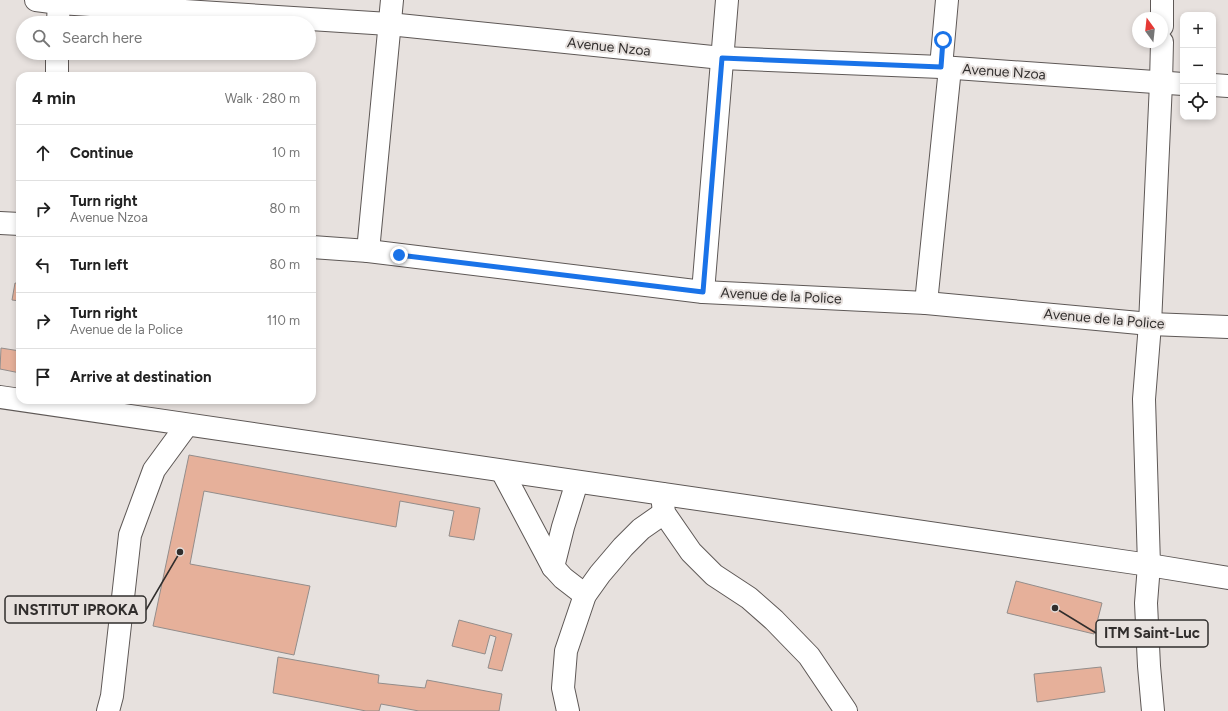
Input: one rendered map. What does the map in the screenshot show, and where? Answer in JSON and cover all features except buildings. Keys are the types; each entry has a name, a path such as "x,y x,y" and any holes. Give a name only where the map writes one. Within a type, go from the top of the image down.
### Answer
{"street":[{"name":"Avenue Nzoa","path":"36,0 59,9 213,16"},
{"path":"368,251 388,24 392,0"},
{"path":"703,292 727,0"},
{"path":"926,303 946,67 947,0"},
{"path":"1162,0 1162,12"},
{"name":"Avenue Nzoa","path":"316,21 388,24 722,58 946,67 1180,84"},
{"path":"1153,711 1146,603 1149,565 1144,399 1150,324 1162,48"},
{"path":"57,60 57,72"},
{"path":"1216,85 1228,86"},
{"path":"0,223 16,224"},
{"name":"Avenue de la Police","path":"316,247 368,251 703,292 926,303 1150,324 1228,327"},
{"path":"0,397 16,399"},
{"path":"47,404 577,482 663,503 1149,565 1228,578"},
{"path":"108,711 112,696 130,535 154,470 187,425"},
{"path":"502,471 553,567 563,578 585,595"},
{"path":"553,567 563,527 577,482"},
{"path":"568,711 563,688 566,651 585,595 623,546 641,529 663,503"},
{"path":"663,503 691,552 710,570 749,598 774,620 809,656 846,711"}],"place":[{"name":"INSTITUT IPROKA","path":"180,552"},
{"name":"ITM Saint-Luc","path":"1055,608"}],"route":[{"path":"399,255 703,292 722,58 941,67 943,40"}]}
